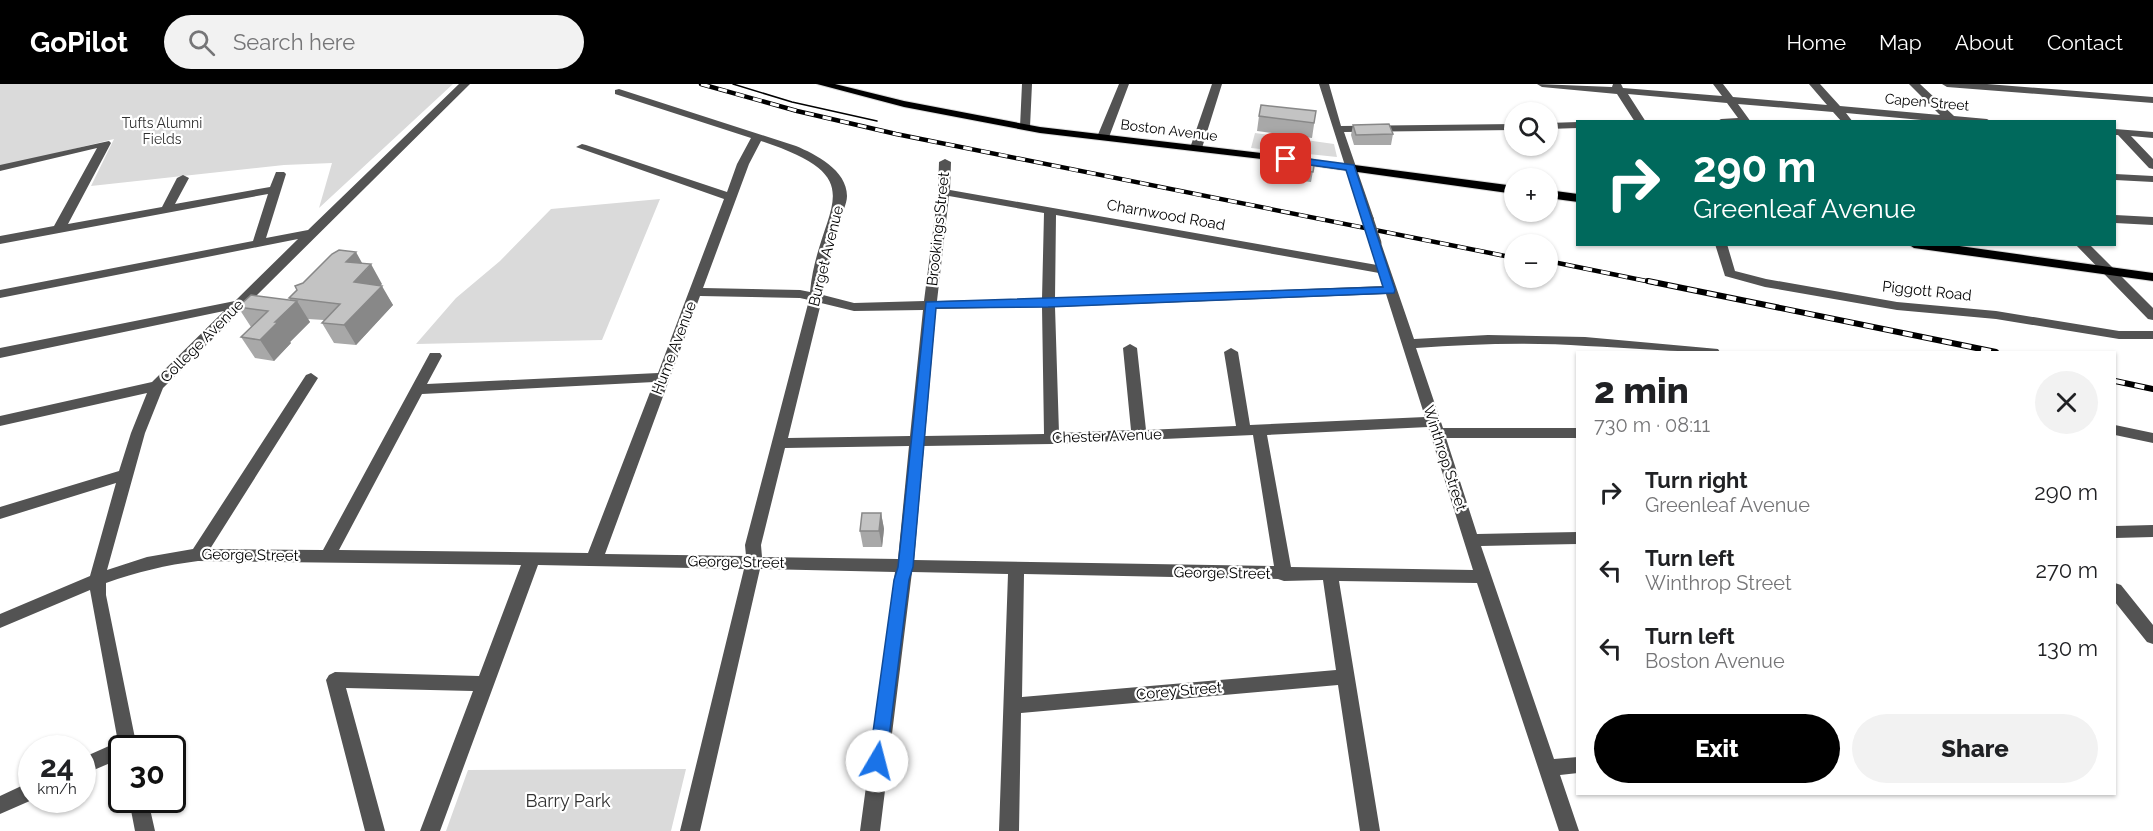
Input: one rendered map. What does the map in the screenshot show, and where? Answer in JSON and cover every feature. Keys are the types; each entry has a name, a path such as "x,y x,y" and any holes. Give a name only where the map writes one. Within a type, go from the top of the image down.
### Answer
{"main road":[{"name":"Boston Avenue","path":"822,84 904,104 1024,127 1504,189"},
{"path":"1558,195 1576,198"},
{"path":"1935,246 2153,277"}],"street":[{"name":"College Avenue","path":"123,735 98,595 98,571 124,475 157,386 238,304 465,84"},
{"path":"1024,127 1027,84"},
{"path":"1103,137 1124,84"},
{"path":"1196,148 1217,84"},
{"name":"Winthrop Street","path":"1324,84 1336,129 1376,243 1389,290 1409,344 1483,577 1569,831"},
{"name":"Capen Street","path":"1542,84 1617,87 1732,101 1952,120"},
{"path":"1718,84 1744,120"},
{"path":"1814,84 1846,120"},
{"path":"1914,84 1952,120"},
{"path":"1947,84 2153,100"},
{"path":"1617,87 1640,120"},
{"name":"Burget Avenue","path":"619,92 812,157 827,169 839,187 841,195 818,276 816,298 753,545 754,562 690,831"},
{"path":"1558,126 1576,125"},
{"path":"1336,129 1504,127"},
{"path":"2118,132 2153,135"},
{"path":"2118,132 2153,166"},
{"name":"Hume Avenue","path":"594,560 742,164 758,138"},
{"path":"0,168 105,143 59,229"},
{"path":"582,147 730,197"},
{"name":"Brookings Street","path":"870,831 901,580 905,567 930,305 944,192 945,162"},
{"path":"259,242 280,174"},
{"path":"2116,177 2153,179"},
{"path":"167,208 183,178"},
{"path":"0,240 277,189"},
{"name":"Charnwood Road","path":"944,192 1383,270"},
{"path":"1050,212 1048,303 1052,439"},
{"path":"2116,219 2153,221"},
{"path":"0,294 311,233"},
{"name":"Piggott Road","path":"1722,246 1729,273 1765,283 1897,306 1996,315 2119,335 2153,335"},
{"path":"2083,246 2153,316"},
{"path":"695,292 800,294 854,307 1048,303 1389,290"},
{"path":"0,353 238,304"},
{"path":"1409,344 1488,339 1574,340 1701,351"},
{"path":"1130,348 1139,435"},
{"path":"1231,351 1252,430 1284,575"},
{"path":"328,556 435,356"},
{"path":"198,555 311,378"},
{"path":"418,389 663,378"},
{"path":"0,421 157,386"},
{"name":"Chester Avenue","path":"779,443 1052,439 1252,430 1436,427 1576,433"},
{"path":"2116,430 2153,438"},
{"path":"0,513 124,475"},
{"path":"2116,532 2153,531"},
{"path":"1472,540 1576,538"},
{"name":"George Street","path":"0,621 98,581 159,560 198,555 532,558 1284,575 1483,577"},
{"path":"430,831 532,558"},
{"path":"1009,831 1016,569"},
{"path":"1329,575 1370,831"},
{"path":"2116,591 2153,637"},
{"name":"Corey Street","path":"1013,706 1344,676"},
{"path":"375,831 335,680 485,684"},
{"path":"1549,768 1576,765"},
{"path":"0,804 18,796"},
{"path":"142,813 145,831"}],"green space":[{"name":"Tufts Alumni Fields","path":"0,84 453,84 319,208 332,163 284,165 91,186 114,139 0,167"},
{"path":"1255,133 1334,144 1337,157 1251,148"},
{"path":"660,199 602,340 416,344 456,298 500,261 551,209"},
{"name":"Barry Park","path":"686,769 671,831 446,831 468,770"}],"building":[{"path":"1261,105 1316,111 1314,123 1259,116"},
{"path":"1389,124 1393,134 1356,135 1353,125"},
{"path":"1268,154 1315,160 1313,172 1265,166"},
{"path":"339,250 356,252 346,262 371,264 354,282 382,286 344,325 322,323 340,304 289,298 297,290 295,286 303,283"},
{"path":"251,295 297,301 260,340 241,337 268,311 238,307"},
{"path":"862,513 881,513 879,531 860,531"}],"tram line":[{"path":"733,84 792,102 877,121"}],"railway":[{"path":"701,84 797,111 896,134 1504,256"},
{"path":"1558,263 1656,283"},
{"path":"1648,281 1991,351"},
{"path":"2116,381 2153,389"}],"route":[{"path":"877,761 901,580 905,567 930,305 1048,303 1389,290 1351,168 1286,159"}]}
